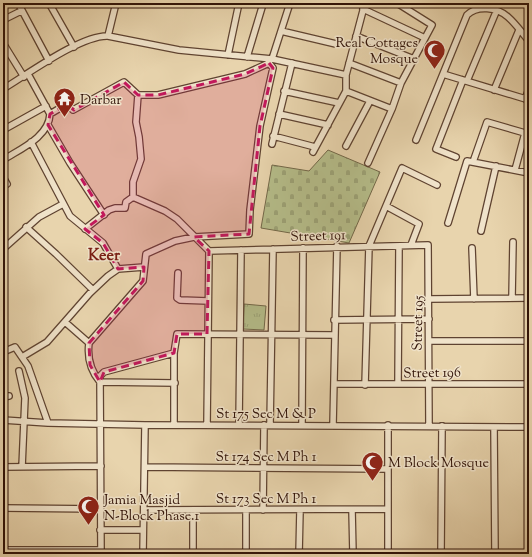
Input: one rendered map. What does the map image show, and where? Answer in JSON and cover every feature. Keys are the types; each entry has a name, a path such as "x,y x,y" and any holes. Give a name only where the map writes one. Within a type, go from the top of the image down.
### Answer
{"street":[{"path":"18,3 21,11 50,61"},
{"path":"49,3 74,47"},
{"path":"108,36 116,3"},
{"path":"228,55 240,3"},
{"path":"247,57 263,4 260,3"},
{"path":"272,59 290,3"},
{"path":"274,136 314,149 346,91 346,75 365,3"},
{"path":"368,163 392,109 401,83 432,24 396,3"},
{"path":"416,140 467,15 473,10 479,8 507,16 529,41"},
{"path":"363,10 425,38"},
{"path":"3,20 21,11"},
{"path":"456,157 436,149 496,12"},
{"path":"494,90 519,30"},
{"path":"281,31 336,44"},
{"path":"3,89 86,40 98,36 108,36 179,50 272,59 346,75"},
{"path":"356,36 414,59"},
{"path":"3,43 26,75 50,114 48,125 41,135 3,160"},
{"path":"349,63 401,83"},
{"path":"50,114 67,104 74,110 124,82 138,95 158,95 244,74 269,64 273,68 260,126 250,210 249,234 194,237 175,241 146,254 143,281 89,343 87,352 90,365 93,374 100,382 175,383"},
{"path":"272,144 278,114 292,64"},
{"path":"442,74 527,99 529,89"},
{"path":"284,91 340,103"},
{"path":"346,91 392,109"},
{"path":"133,197 134,182 141,159 136,122 138,95"},
{"path":"346,146 370,101"},
{"path":"3,130 46,106"},
{"path":"278,114 328,125"},
{"path":"473,162 487,122 525,133 514,170"},
{"path":"48,125 70,163 104,215"},
{"path":"31,142 70,216 104,243 118,269"},
{"path":"448,223 468,161 529,173"},
{"path":"481,231 496,166"},
{"path":"365,385 369,246 402,168 437,185"},
{"path":"3,178 7,184"},
{"path":"85,229 109,210 115,208 125,208 126,202 133,197"},
{"path":"133,197 165,211 177,219 209,250 207,425"},
{"path":"3,249 26,227 63,204"},
{"path":"386,206 419,224 411,246"},
{"path":"26,227 93,290"},
{"path":"512,298 513,242"},
{"name":"Street 191","path":"209,250 428,245"},
{"name":"Street 195","path":"428,245 429,426"},
{"path":"333,425 334,320 337,246"},
{"path":"398,384 399,246"},
{"path":"302,425 303,248"},
{"path":"472,248 474,299"},
{"path":"263,510 264,468 273,335 273,249"},
{"path":"238,424 241,250"},
{"path":"22,356 47,342 93,290 118,269 144,267"},
{"path":"178,273 177,298 180,300 208,301"},
{"path":"429,299 529,298"},
{"path":"334,320 429,319"},
{"path":"65,322 89,343"},
{"path":"174,424 174,353 177,334 334,335"},
{"path":"429,341 529,341"},
{"path":"3,352 16,347 22,356 28,366 48,423"},
{"path":"3,550 101,552 100,376 104,372 174,353"},
{"path":"19,371 24,390 25,422 22,467"},
{"name":"Street 196","path":"334,384 529,384"},
{"name":"St 175 Sec M & P","path":"3,420 48,423 145,425 238,424 529,427"},
{"path":"143,554 145,425"},
{"path":"388,425 388,554"},
{"path":"441,554 442,426"},
{"path":"494,427 495,554"},
{"path":"3,467 101,466"},
{"name":"St 174 Sec M Ph 1","path":"145,468 388,469"},
{"path":"3,508 100,509"},
{"name":"St 173 Sec M Ph 1","path":"144,510 388,509"},
{"path":"193,510 193,554"},
{"path":"246,510 246,554"},
{"path":"299,554 300,510"},
{"path":"352,510 353,554"},
{"path":"100,530 143,530"}],"highlighted area":[{"path":"269,63 273,68 260,126 249,234 194,237 209,251 207,334 177,334 174,353 104,372 100,382 90,365 89,343 143,281 144,267 118,269 103,243 85,229 104,215 48,125 50,114 67,104 74,110 124,82 138,95 158,95 245,74"}],"green space":[{"path":"328,150 380,172 349,243 261,228 272,165 309,171"},
{"path":"244,304 266,306 264,330 243,329"}],"place":[{"name":"Real Cottages Mosque","path":"434,70"},
{"name":"Darbar","path":"64,118"},
{"name":"M Block Mosque","path":"373,482"},
{"name":"Jamia Masjid N-Block Phase.1","path":"89,526"}],"district":[{"name":"Keer","path":"104,254"}]}
